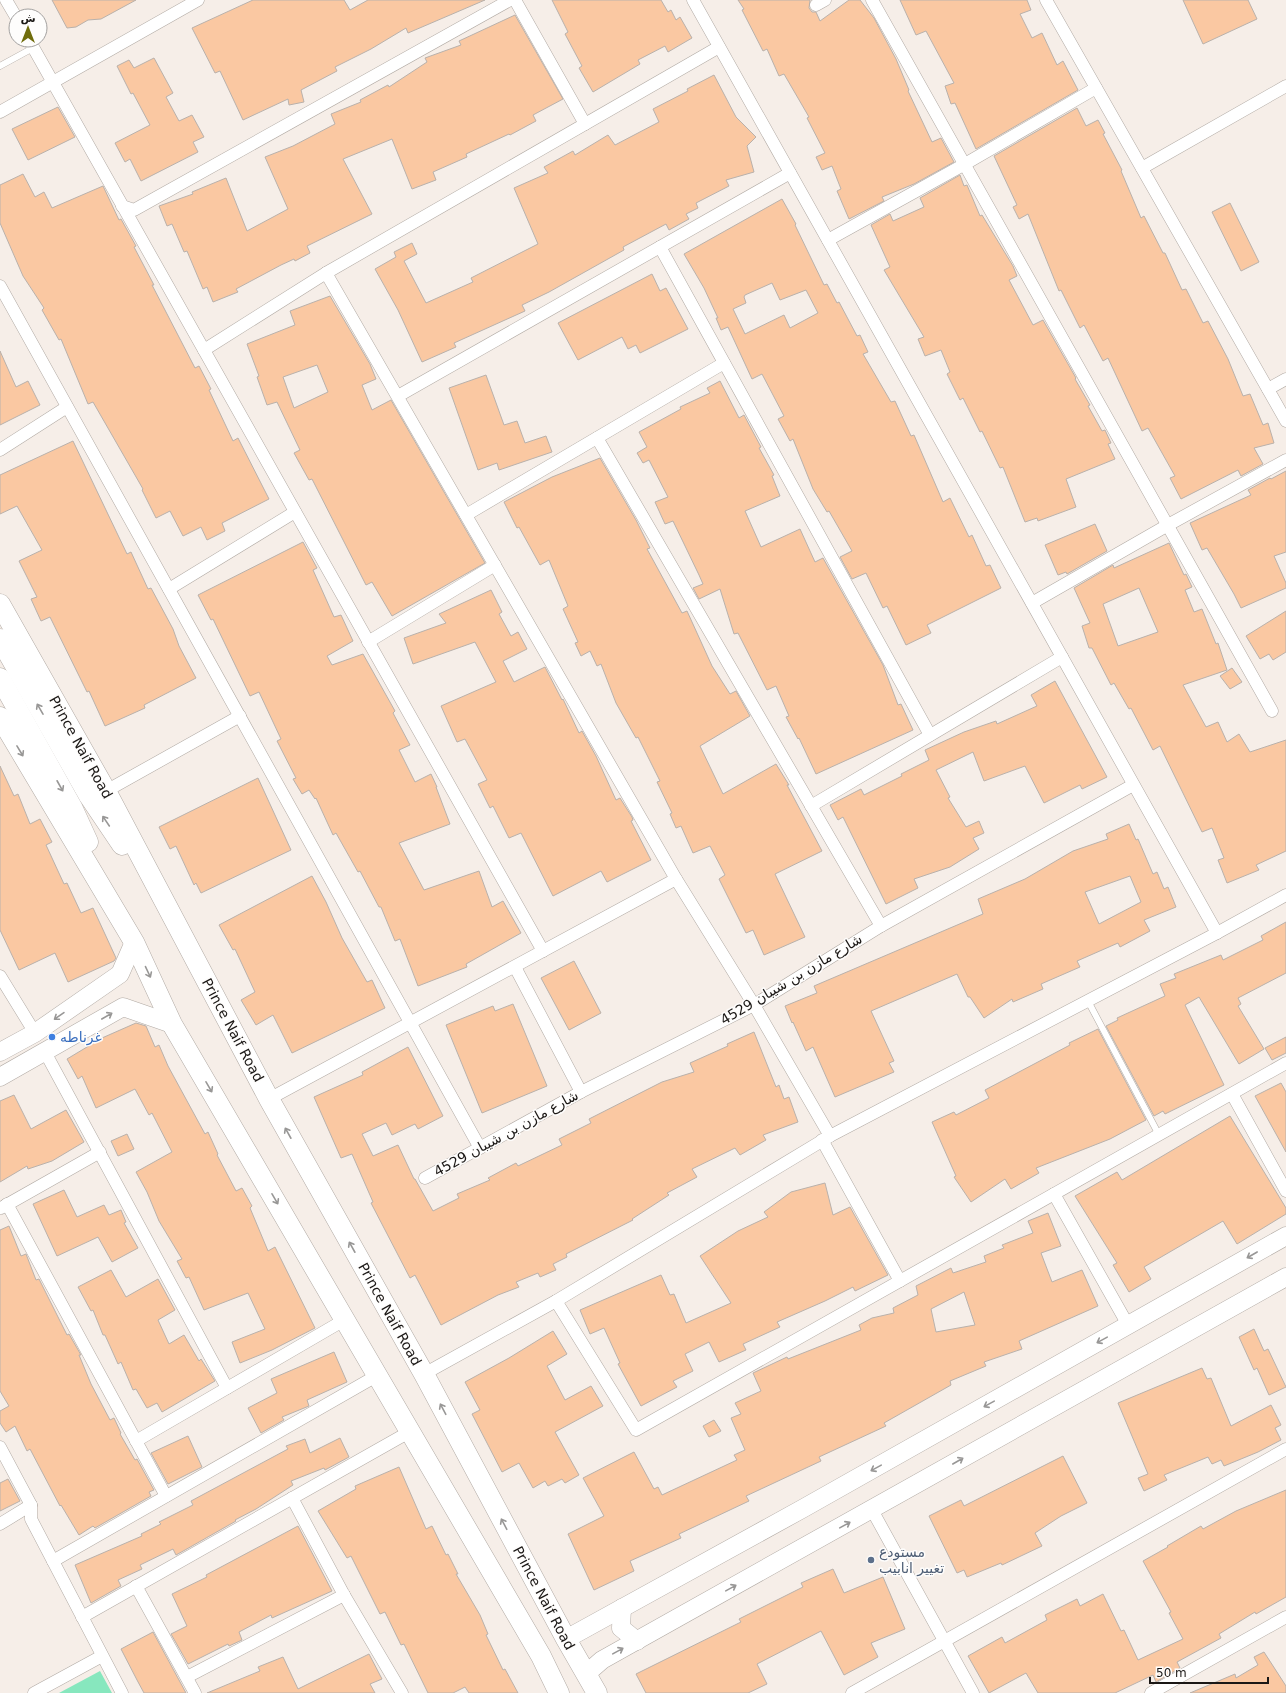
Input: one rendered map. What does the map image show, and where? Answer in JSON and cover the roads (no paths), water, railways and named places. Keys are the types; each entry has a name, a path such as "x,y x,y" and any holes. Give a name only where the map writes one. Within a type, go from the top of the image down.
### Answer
{"main road":[{"name":"Prince Naif Road","path":"0,604 106,791 269,1099 424,1374 566,1639 597,1693"},
{"name":"Prince Naif Road","path":"0,639 89,796 182,935"},
{"path":"0,678 72,807 172,1024 411,1431 541,1656 559,1693"},
{"path":"0,717 134,942"}],"street":[{"path":"0,112 198,0"},
{"path":"122,206 134,210 510,0"},
{"path":"515,0 585,124"},
{"path":"693,0 1217,933"},
{"path":"872,0 1272,711"},
{"path":"1046,0 1286,421"},
{"path":"204,350 326,272 719,47"},
{"path":"33,48 543,951"},
{"path":"1142,168 1286,86"},
{"path":"828,240 965,164 1096,88"},
{"path":"398,396 790,173"},
{"path":"660,247 930,735"},
{"path":"326,272 676,879 754,1005 826,1138 900,1281"},
{"path":"0,286 480,1148"},
{"path":"466,515 724,363"},
{"path":"1268,389 1286,378"},
{"path":"0,450 67,407"},
{"path":"597,438 881,926"},
{"path":"1032,603 1168,525 1286,460"},
{"path":"169,589 295,512"},
{"path":"368,642 495,565"},
{"path":"811,806 1062,657"},
{"path":"106,791 240,716"},
{"name":"شارع مازن بن شيبان 4529","path":"425,1178 581,1092 754,1005 881,926 1133,785"},
{"path":"269,1099 676,879"},
{"path":"424,1374 556,1301 826,1138 1217,933 1286,895"},
{"path":"0,1052 35,1033 120,974 134,942"},
{"path":"515,966 581,1092"},
{"path":"0,976 35,1033"},
{"path":"0,1077 123,1007 172,1024"},
{"path":"45,1052 227,1388"},
{"path":"556,1301 636,1430 1286,1063"},
{"path":"1232,1094 1286,1191"},
{"path":"100,1152 4,1206 166,1496"},
{"path":"1054,1194 1128,1325"},
{"path":"566,1639 802,1509 1286,1236"},
{"path":"586,1674 602,1660 1286,1277"},
{"path":"136,1441 346,1319"},
{"path":"53,1562 378,1375"},
{"path":"82,1617 411,1431"},
{"path":"1,1449 31,1505 31,1519 122,1693"},
{"path":"852,1693 1286,1449"},
{"path":"292,1498 398,1692"},
{"path":"0,1524 31,1505"},
{"path":"872,1510 973,1693"},
{"path":"136,1586 195,1693"},
{"path":"187,1678 344,1595"},
{"path":"622,1608 621,1628 637,1641"},
{"path":"1150,1693 1286,1617"},
{"path":"34,1693 102,1656"}],"lane":[{"path":"0,66 25,48"},
{"path":"1088,1001 1159,1135"}],"place":[{"name":"غرناطه","path":"52,1037"},
{"name":"مستودع تغيير انابيب","path":"871,1560"}]}
